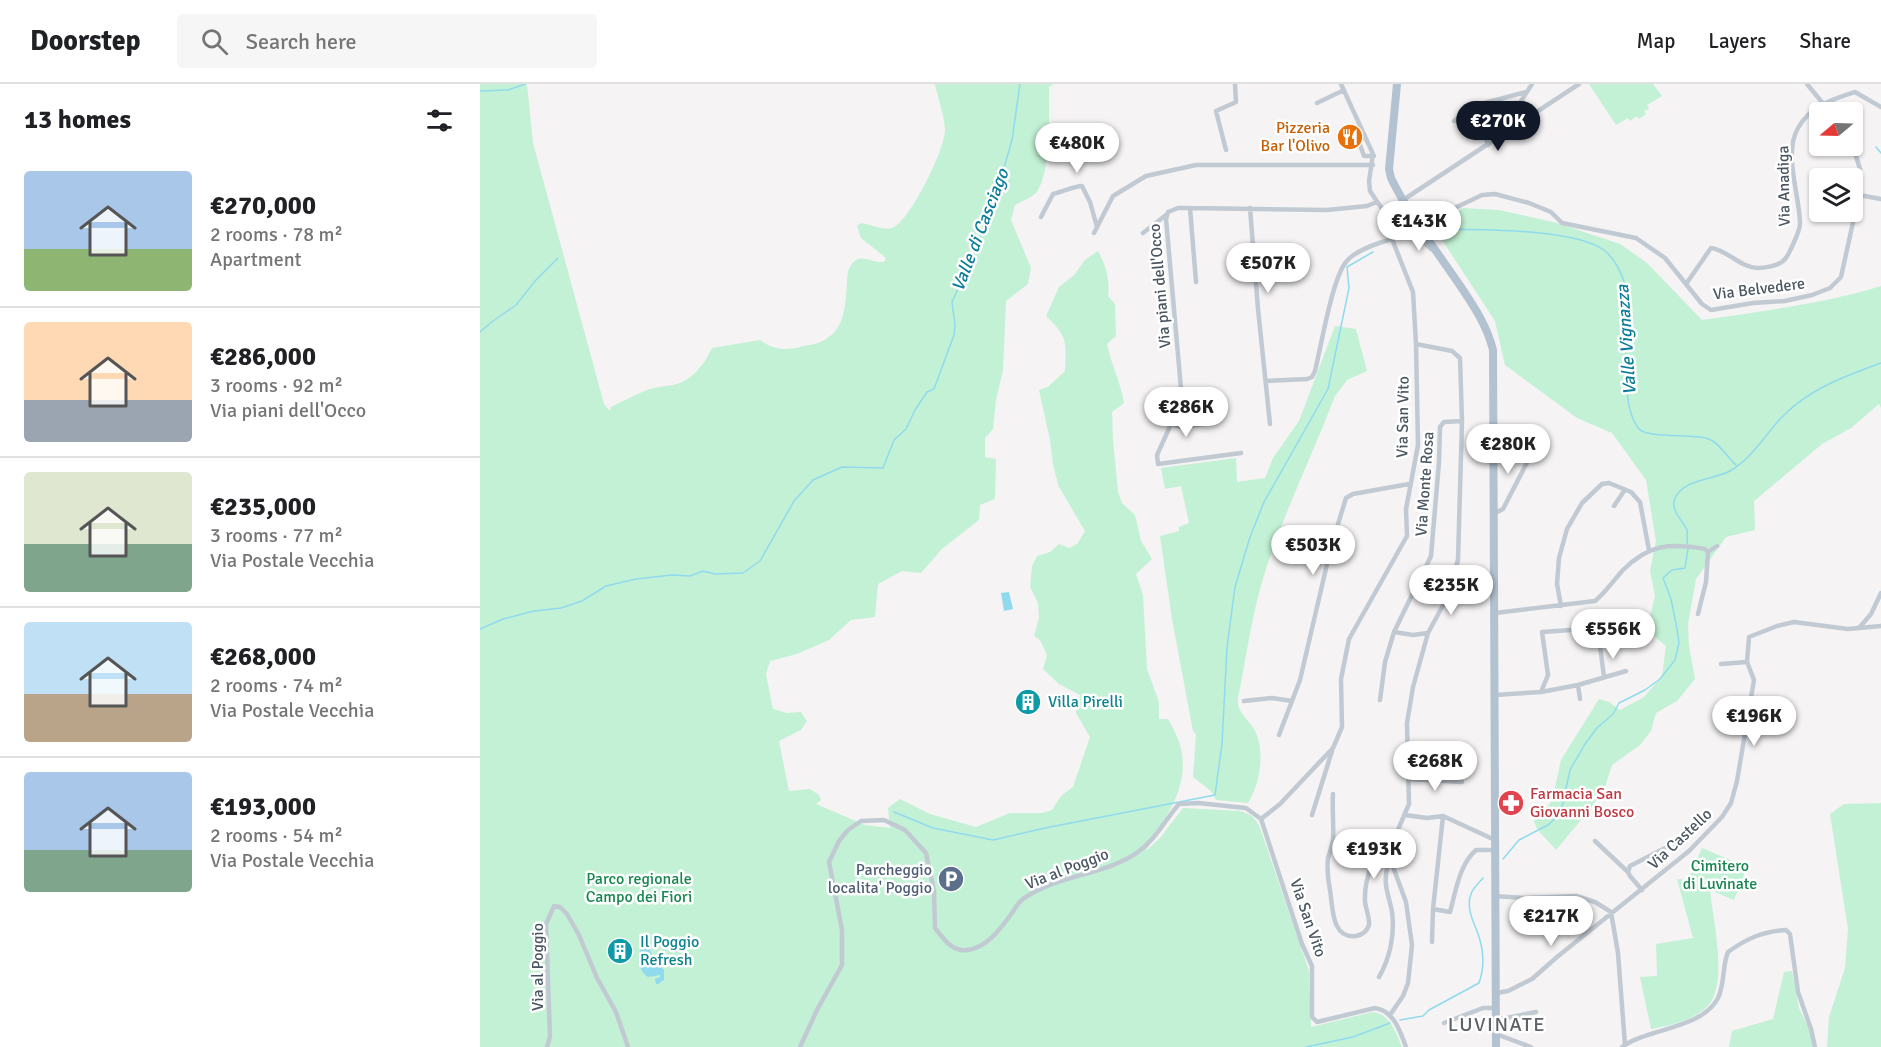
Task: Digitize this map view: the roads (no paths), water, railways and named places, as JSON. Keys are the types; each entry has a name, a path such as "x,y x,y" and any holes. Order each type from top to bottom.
{"main road":[{"path":"1397,84 1390,173 1403,200 1486,328 1493,350 1496,1047"}],"street":[{"path":"1226,150 1216,111 1236,102 1235,84"},
{"path":"1341,84 1374,156 1369,185 1371,195 1385,210 1389,219"},
{"path":"1488,145 1486,139 1514,112 1532,84"},
{"path":"1403,200 1433,178 1488,145 1579,84"},
{"path":"1808,84 1822,102"},
{"path":"1855,92 1858,84"},
{"path":"1317,102 1344,90"},
{"path":"1454,122 1477,105 1526,92"},
{"path":"1826,102 1855,92 1881,107"},
{"name":"Via Anadiga","path":"1686,284 1711,248 1719,249 1755,268 1776,265 1784,261 1800,226 1792,145 1797,129 1809,115"},
{"path":"1365,136 1359,142 1364,156 1374,156"},
{"path":"1094,233 1113,196 1146,176 1196,165 1372,165"},
{"path":"1041,217 1053,194 1082,186 1090,202 1097,227"},
{"name":"Via Belvedere","path":"1397,226 1405,228 1419,225 1482,195 1495,194 1529,203 1551,212 1562,223 1636,238 1665,258 1702,304 1711,310 1753,303 1785,301 1830,288 1841,277 1853,222"},
{"path":"1863,196 1881,199"},
{"name":"Via piani dell'Occo","path":"1241,453 1158,464 1157,455 1182,400 1166,214 1174,208 1327,210 1367,206 1377,202"},
{"path":"1190,208 1196,282"},
{"path":"1250,208 1270,424"},
{"path":"1143,233 1166,214"},
{"path":"1266,381 1307,379 1312,376 1316,371 1338,279 1345,263 1355,254 1392,239 1392,232 1397,226 1413,216"},
{"path":"1389,219 1395,220 1397,226"},
{"path":"1389,219 1385,227 1392,232"},
{"path":"1405,228 1414,233 1443,261"},
{"name":"Via San Vito","path":"1333,748 1342,728 1341,679 1349,639 1407,536 1406,509 1409,484 1418,445 1413,292 1392,239"},
{"path":"1406,1047 1402,1034 1390,1015 1403,996 1408,983 1412,945 1406,902 1392,864 1394,839 1409,804 1407,723 1413,687 1428,633 1447,598 1458,560 1462,421 1461,362 1458,354 1416,344"},
{"name":"Via Monte Rosa","path":"1380,700 1385,662 1394,632 1431,556 1441,425 1446,421 1462,421"},
{"path":"1171,424 1181,427 1205,424"},
{"path":"1495,513 1503,508 1534,449"},
{"path":"1561,606 1557,584 1559,558 1567,529 1582,503 1602,484 1610,483 1630,492 1640,502 1649,550"},
{"path":"1279,735 1300,680 1331,547 1346,498 1353,494 1409,484"},
{"path":"1614,506 1624,491"},
{"path":"1495,613 1595,602 1606,593 1623,571 1649,550 1672,545 1705,549 1708,552"},
{"path":"1708,552 1717,546"},
{"path":"1698,614 1706,582 1708,552"},
{"path":"1859,628 1871,614 1881,592"},
{"name":"Via Castello","path":"1496,993 1508,991 1532,979 1611,912 1689,851 1722,817 1731,803 1737,781 1754,680 1747,662 1749,637 1794,622 1848,629 1881,626"},
{"path":"1541,692 1548,675 1542,632 1571,630"},
{"path":"1394,632 1428,633"},
{"path":"1600,646 1604,677"},
{"path":"1721,664 1747,662"},
{"path":"1495,695 1541,692 1578,685 1626,671"},
{"path":"1578,685 1580,699"},
{"path":"1244,701 1272,698 1292,700"},
{"path":"1312,815 1333,748"},
{"path":"1261,819 1280,804 1333,748"},
{"path":"1409,779 1462,782"},
{"path":"1333,795 1333,840 1328,861 1329,883 1336,927 1343,933 1359,936 1368,928 1365,903 1371,863 1388,842 1394,839"},
{"name":"Via al Poggio","path":"800,1047 842,965 842,930 829,862 839,841 848,830 861,821 884,820 906,830 926,853 934,891 935,928 949,944 958,950 981,947 1022,899 1060,881 1121,861 1137,853 1154,839 1179,804 1198,803 1246,808 1261,819"},
{"path":"1405,815 1427,818 1443,816 1495,840"},
{"path":"1432,942 1433,909 1443,816"},
{"name":"Via San Vito","path":"1261,819 1302,944 1312,966 1312,1017 1317,1022 1375,1008 1382,1009 1390,1015"},
{"name":"Via Castello","path":"1595,841 1628,872 1642,890"},
{"name":"Via Castello","path":"1628,872 1630,866 1673,844"},
{"path":"1433,909 1450,912 1468,857 1476,850 1495,850"},
{"path":"1379,977 1384,969 1393,939 1385,873 1388,865 1392,864"},
{"path":"1494,896 1525,898 1576,896 1595,902 1611,912 1618,953 1624,1046 1641,1035 1675,1028 1707,1010 1718,998 1728,952 1744,940 1769,931 1786,930 1790,934 1798,992 1815,1047"},
{"path":"1525,898 1525,920"},
{"name":"Via al Poggio","path":"547,1047 550,1037 546,924 554,906 560,907 567,914 579,935 597,978 616,1012 628,1047"},
{"path":"1444,1023 1483,1008 1496,1008"},
{"path":"1496,1020 1536,1012"},
{"path":"1496,1034 1531,1047"}],"water":[{"path":"1009,592 1013,609 1004,611 1001,593"},
{"path":"647,943 653,957 664,970 664,980 658,984 655,979 660,975 648,977 639,964 641,947"}],"waterway":[{"path":"480,91 508,90 525,84"},
{"name":"Valle di Casciago","path":"480,629 503,619 534,611 561,608 582,601 606,586 636,579 672,575 690,576 703,571 715,574 743,573 760,561 794,501 813,480 842,467 883,468 894,440 906,429 927,392 934,389 954,335 952,302 974,254 1000,182 1012,140 1020,84"},
{"path":"1876,147 1881,153"},
{"name":"Valle Vignazza","path":"1429,229 1520,231 1569,237 1604,250 1617,266 1625,285 1627,391 1629,408 1635,423 1643,432 1650,434 1706,438 1718,446 1736,465"},
{"path":"894,812 933,828 993,840 1215,795 1222,744 1227,647 1235,587 1250,537 1264,502 1328,389 1349,288 1347,267 1373,252"},
{"path":"480,332 516,305 558,258"},
{"path":"1687,544 1687,530 1676,513 1674,505 1677,494 1683,488 1723,474 1738,466 1784,415 1817,390 1881,363"},
{"path":"1503,859 1519,840 1548,825 1558,816 1570,770 1597,728 1613,714 1619,703 1645,690 1660,679 1675,660 1679,643 1677,629 1671,599 1663,578 1672,570 1685,568 1688,549"},
{"path":"1400,1020 1423,1016 1429,1010 1479,983 1483,967 1482,951 1469,906 1471,894 1483,878"},
{"path":"1306,1047 1353,1037 1390,1023"}],"place":[{"name":"Pizzeria Bar l'Olivo","path":"1350,137"},
{"name":"Villa Pirelli","path":"1028,702"},
{"name":"Farmacia San Giovanni Bosco","path":"1511,803"},
{"name":"Parcheggio localita' Poggio","path":"951,879"},
{"name":"Il Poggio Refresh","path":"620,951"}],"district":[{"name":"LUVINATE","path":"1497,1024"}],"park label":[{"name":"Cimitero di Luvinate","path":"1720,875"},
{"name":"Parco regionale Campo dei Fiori","path":"639,888"}]}
